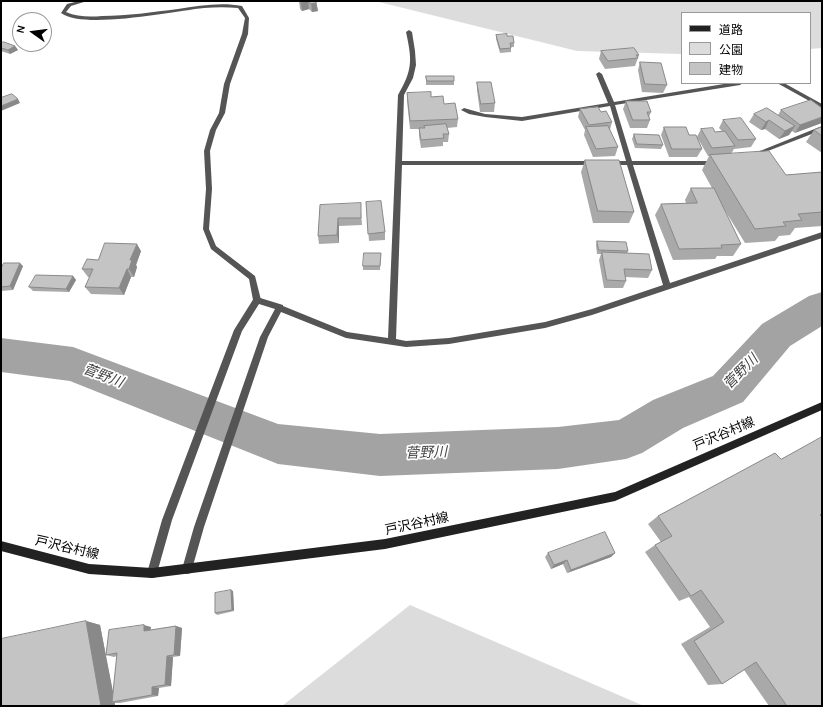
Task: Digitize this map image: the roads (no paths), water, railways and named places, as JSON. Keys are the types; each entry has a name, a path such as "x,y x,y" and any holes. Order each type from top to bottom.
{"main road":[{"name":"戸沢谷村線","path":"1,546 89,569 152,573 386,544 615,496 822,406"}],"street":[{"path":"85,1 69,5 63,13 68,16 84,18 112,18 205,6 228,5 240,7 247,18 241,48 227,84 222,113 213,130 207,151 209,189 206,229 213,247 252,278 257,300 238,330 167,520 152,573"},
{"path":"392,342 400,163 401,95 410,80 415,63 409,32"},
{"path":"599,74 612,105 667,287"},
{"path":"464,110 491,118 522,119 734,84"},
{"path":"782,84 822,106"},
{"path":"747,159 755,154 822,128"},
{"path":"400,163 727,162"},
{"path":"257,300 280,307 346,335 406,344 449,340 546,325 667,287 822,234"},
{"path":"187,569 199,526 264,338 280,307"}],"waterway":[{"name":"菅野川","path":"1,355 73,364 278,444 380,455 558,448 626,439 668,414 728,389 776,335 822,307"}]}
